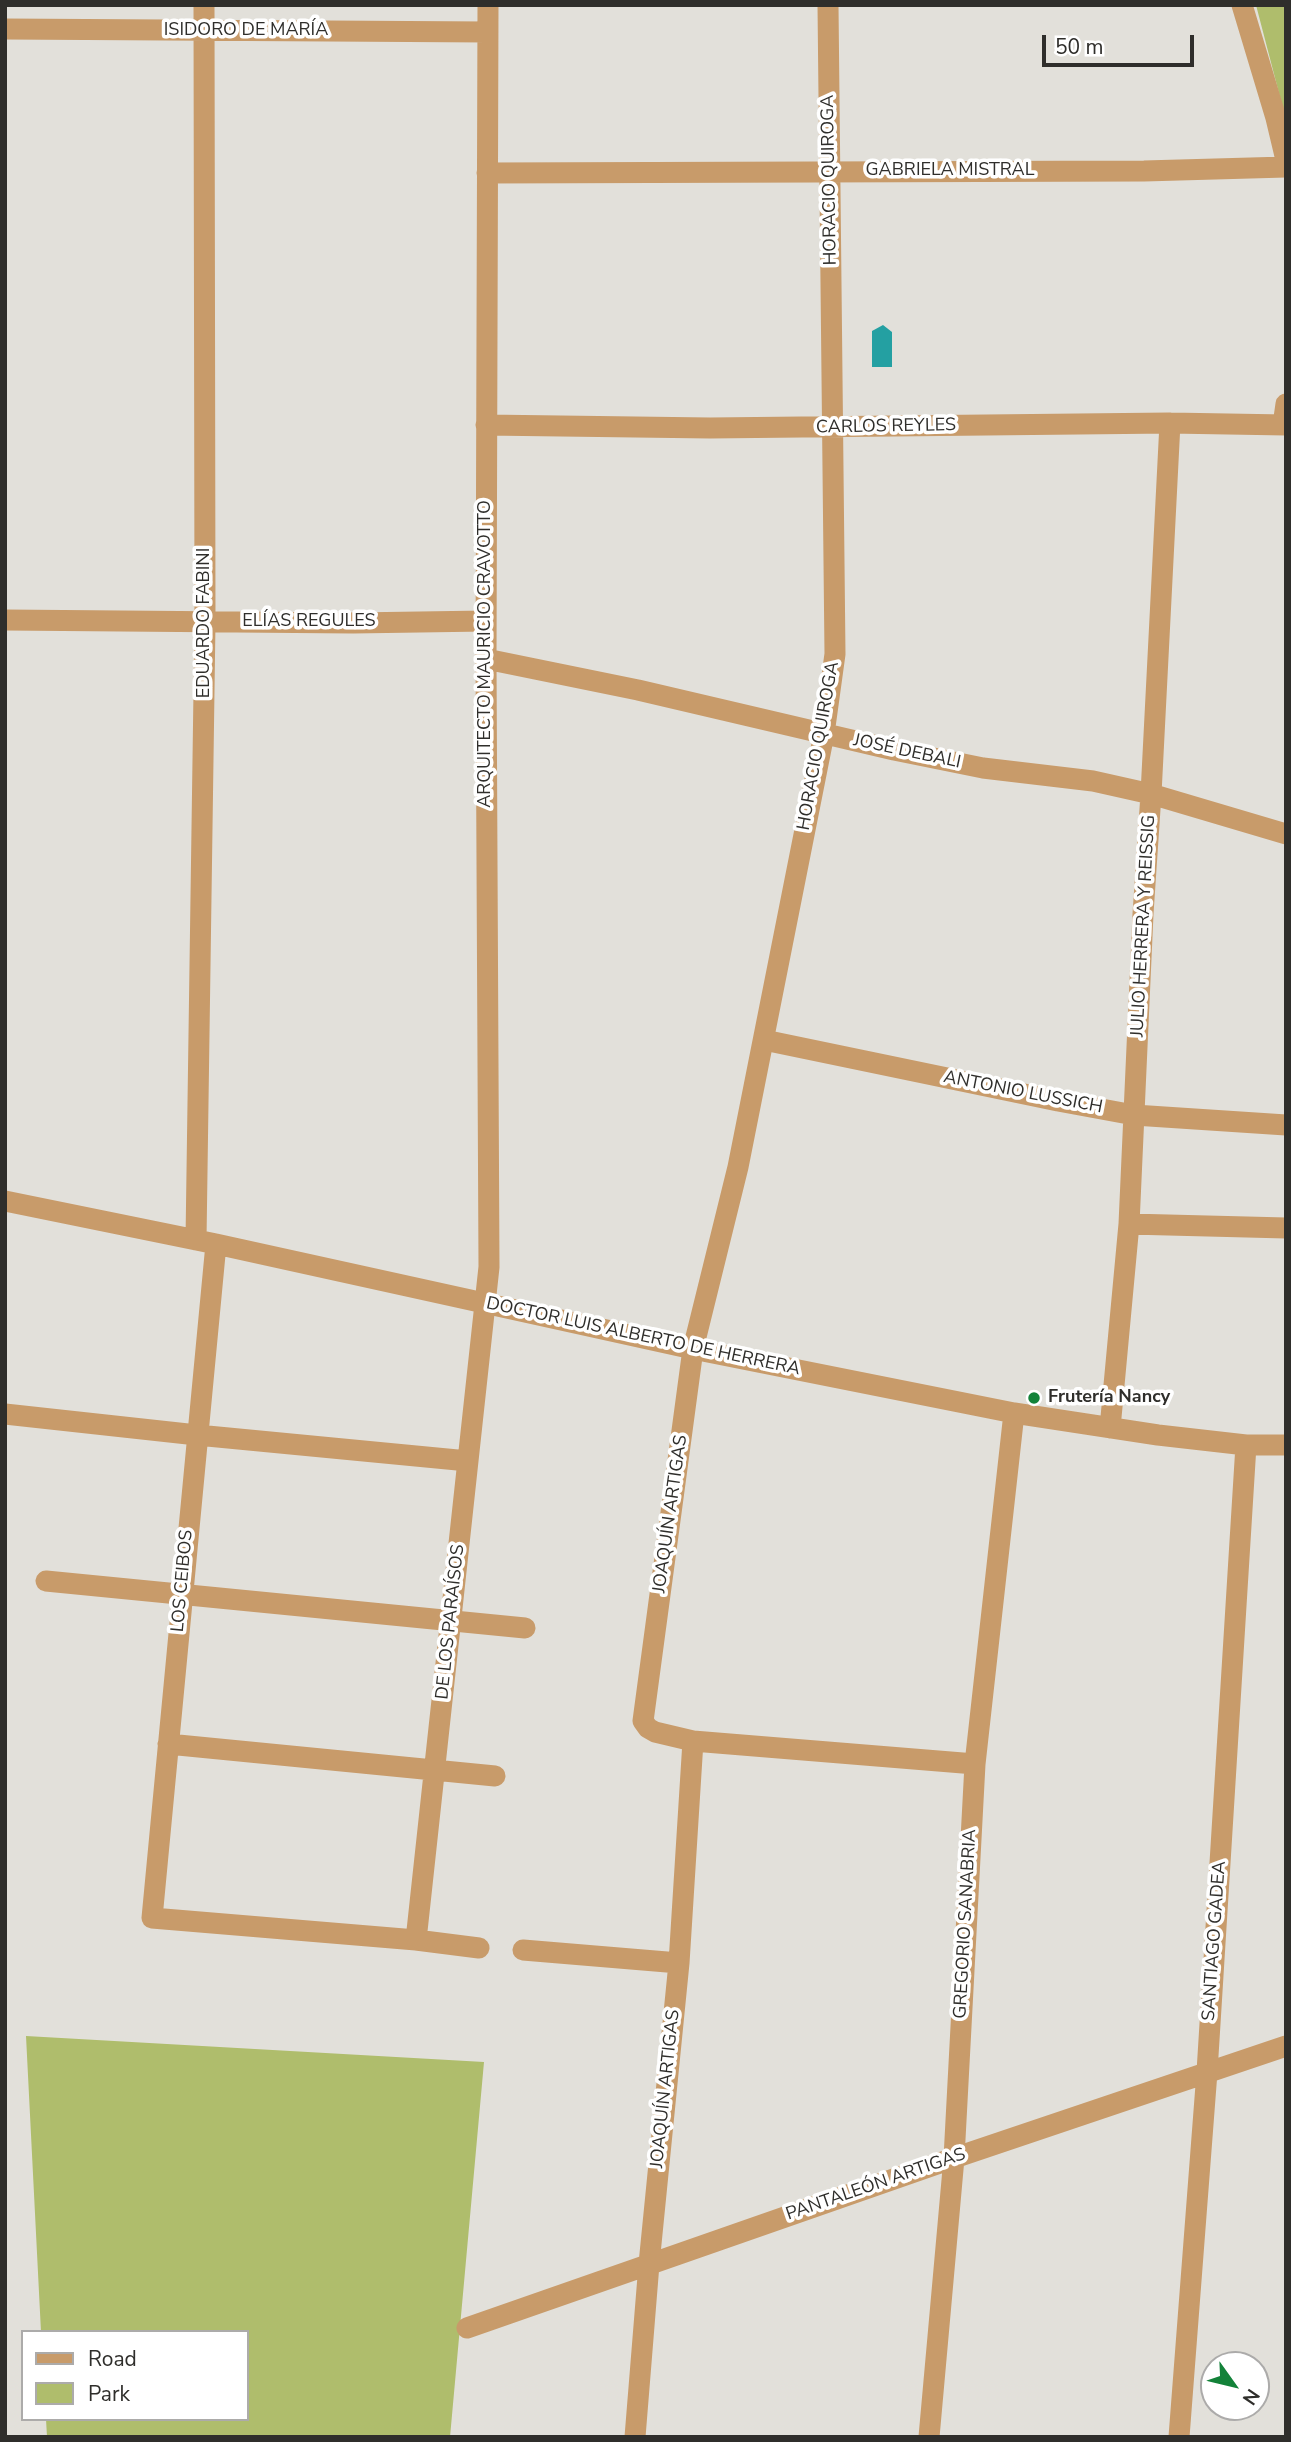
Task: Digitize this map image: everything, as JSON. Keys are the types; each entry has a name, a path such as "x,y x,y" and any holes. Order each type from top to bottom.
{"street":[{"name":"EDUARDO FABINI","path":"204,5 206,1242"},
{"name":"ARQUITECTO MAURICIO CRAVOTTO","path":"486,1303 489,1267 486,659 488,5"},
{"name":"HORACIO QUIROGA","path":"693,1349 738,1167 764,1040 824,734 835,654 828,5"},
{"path":"1242,5 1286,160"},
{"name":"ISIDORO DE MARÍA","path":"5,29 488,32"},
{"name":"GABRIELA MISTRAL","path":"487,173 1144,171 1286,167"},
{"name":"CARLOS REYLES","path":"486,425 832,428 1170,423 1285,418"},
{"name":"JULIO HERRERA Y REISSIG","path":"1110,1428 1129,1224 1170,423"},
{"name":"ELÍAS REGULES","path":"5,620 353,623 486,621"},
{"name":"JOSÉ DEBALI","path":"486,659 638,690 983,768 1093,781 1151,794 1286,834"},
{"name":"ANTONIO LUSSICH","path":"764,1040 1134,1115 1286,1125"},
{"name":"DOCTOR LUIS ALBERTO DE HERRERA","path":"5,1201 206,1242 693,1349 1014,1413 1246,1445 1286,1445"},
{"path":"1129,1224 1286,1228"},
{"name":"LOS CEIBOS","path":"206,1242 197,1435 152,1918 416,1940"},
{"name":"DE LOS PARAÍSOS","path":"416,1940 486,1303"},
{"name":"JOAQUÍN ARTIGAS","path":"635,2437 679,1963 693,1741 655,1732 643,1721 693,1349"},
{"name":"GREGORIO SANABRIA","path":"929,2437 954,2158 975,1764 1014,1413"},
{"path":"5,1414 468,1461"},
{"name":"SANTIAGO GADEA","path":"1179,2437 1207,2072 1246,1445"},
{"path":"46,1581 525,1628"},
{"path":"693,1741 975,1764"},
{"path":"168,1744 495,1776"},
{"path":"416,1940 479,1948"},
{"path":"523,1950 679,1963"},
{"name":"PANTALEÓN ARTIGAS","path":"467,2328 954,2158 1286,2046"}],"green space":[{"path":"1256,5 1286,5 1286,120"},
{"path":"26,2036 484,2062 450,2437 47,2437 46,2421 248,2421 248,2330 41,2330"}],"water":[{"path":"883,325 892,332 892,367 872,367 872,331"}],"place":[{"name":"Frutería Nancy","path":"1034,1398"}]}
